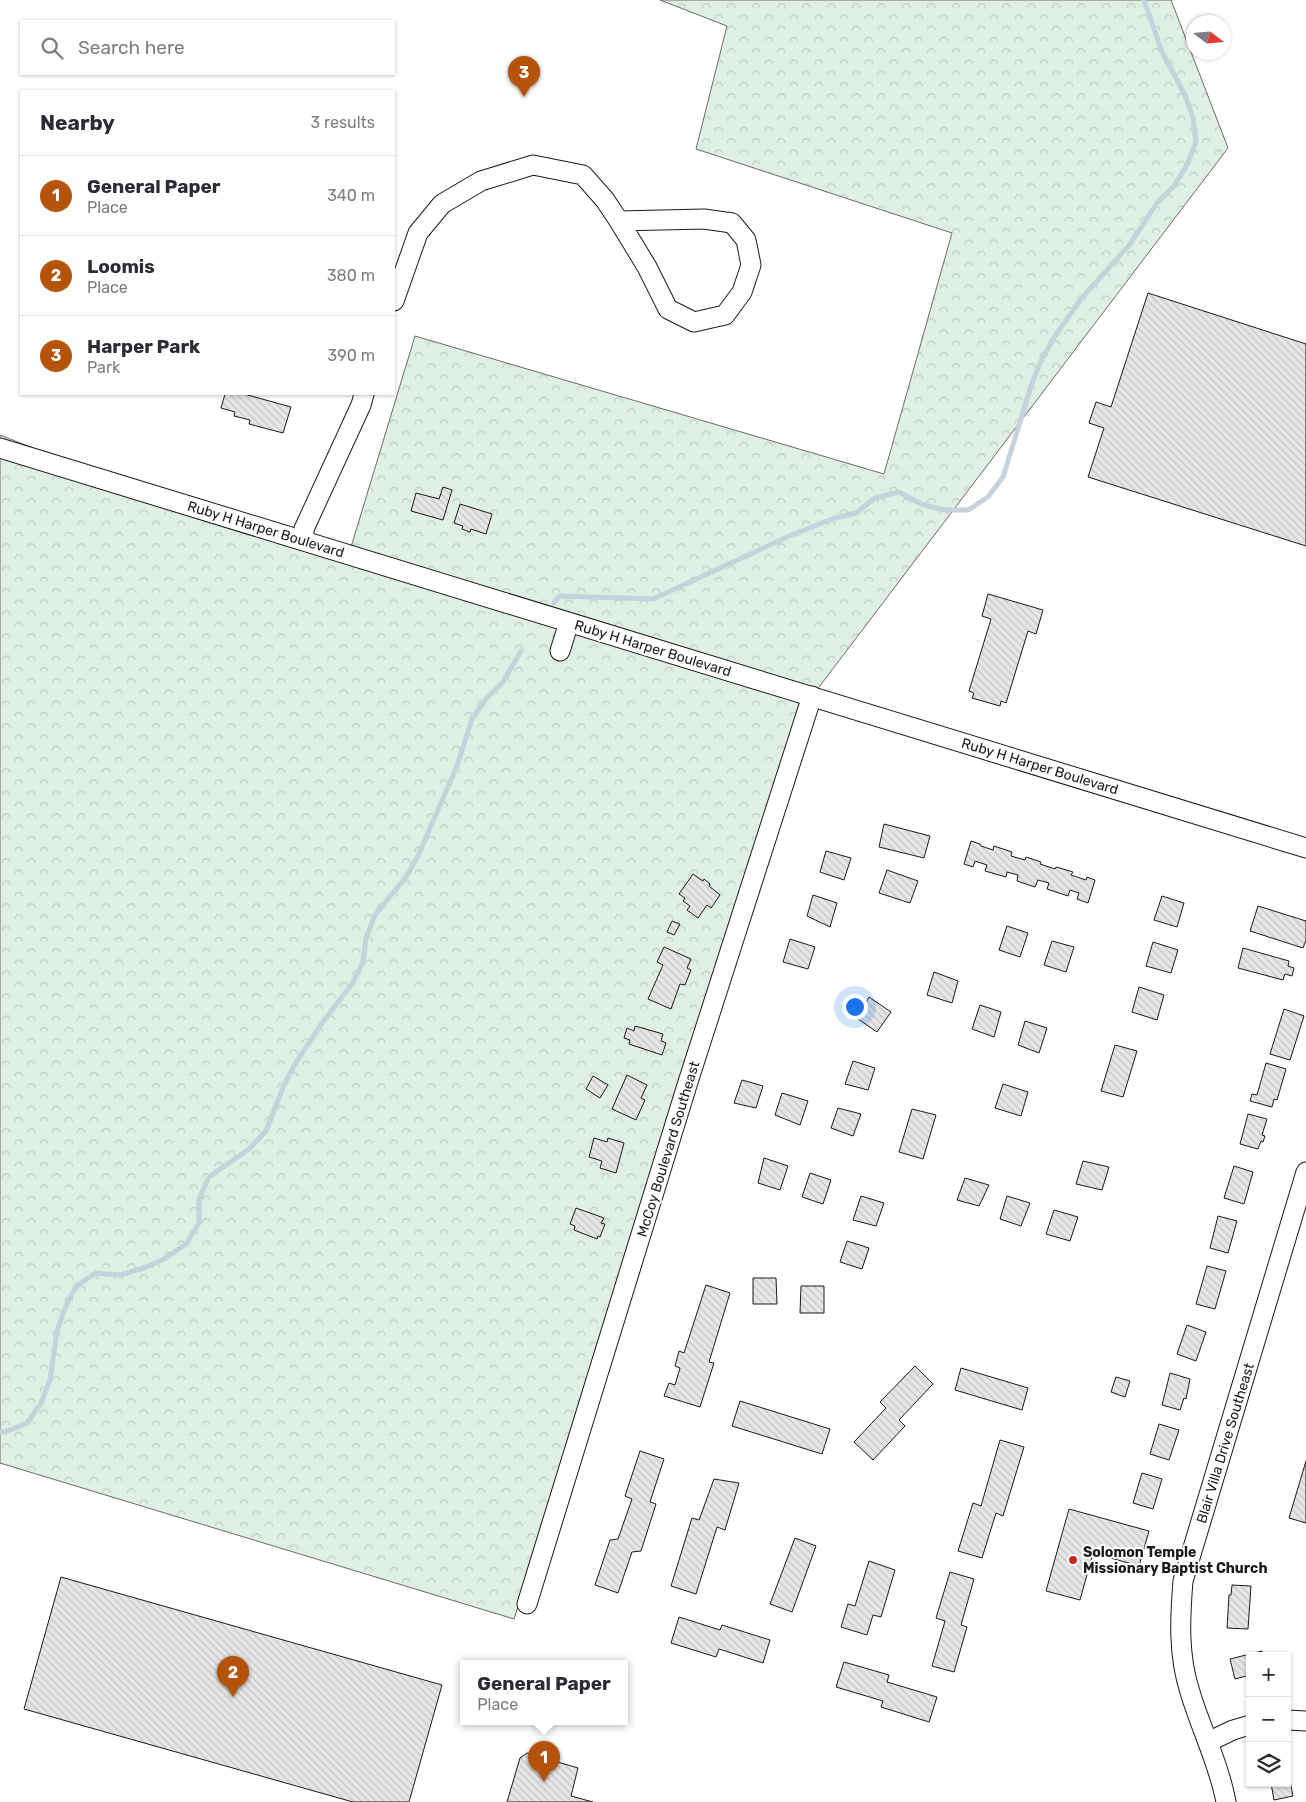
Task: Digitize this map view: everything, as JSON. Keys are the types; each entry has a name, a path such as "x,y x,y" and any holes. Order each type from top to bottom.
{"street":[{"path":"395,297 418,233 442,204 481,181 533,165 583,176 606,200 647,267 668,308 694,322 725,315 742,292 751,265 746,240 732,222 704,219 619,221"},
{"path":"304,540 304,529 361,405 364,395"},
{"name":"Ruby H Harper Boulevard","path":"0,448 1306,848"},
{"path":"560,651 569,622"},
{"name":"McCoy Boulevard Southeast","path":"527,1604 685,1092 812,696"},
{"name":"Blair Villa Drive Southeast","path":"1226,1802 1221,1777 1189,1691 1182,1659 1179,1622 1183,1581 1306,1172"},
{"path":"1291,1720 1306,1721"},
{"path":"1208,1742 1246,1726"}],"green space":[{"path":"660,0 1171,0 1186,39 1186,60 1194,60 1228,148 816,691 653,1198 514,1619 0,1463 0,435 156,496 348,557 415,336 884,474 952,233 696,149 727,26"}],"building":[{"path":"1148,293 1306,344 1306,546 1088,477 1104,428 1089,423 1096,402 1111,407"},
{"path":"225,395 248,395 291,407 283,433 249,424 250,420 234,416 235,412 221,408"},
{"path":"443,487 452,490 443,520 411,511 416,493 439,499"},
{"path":"460,504 492,514 486,534 471,529 470,532 462,529 463,526 454,523"},
{"path":"988,594 1043,610 1036,634 1028,631 1006,703 1001,701 1000,706 972,698 974,693 969,691 991,619 982,616"},
{"path":"884,824 930,836 924,858 879,847"},
{"path":"971,841 993,850 994,846 1012,852 1011,856 1025,860 1026,857 1055,869 1056,867 1073,872 1071,875 1086,880 1087,877 1095,880 1088,903 1077,899 1079,893 1070,890 1068,896 1047,889 1049,883 1038,880 1035,887 1017,881 1018,875 1007,872 1006,877 985,871 987,865 975,861 973,867 964,864"},
{"path":"826,851 851,858 844,880 820,872"},
{"path":"887,870 918,881 910,903 879,893"},
{"path":"693,874 703,881 704,879 720,895 711,908 707,905 698,918 687,910 690,906 683,901 685,898 679,894"},
{"path":"813,895 837,903 830,927 807,916"},
{"path":"1162,896 1184,903 1177,927 1154,920"},
{"path":"1258,906 1306,921 1306,940 1303,948 1250,931"},
{"path":"672,921 680,924 674,935 667,932"},
{"path":"1007,926 1028,933 1020,957 999,950"},
{"path":"790,939 815,947 808,969 783,962"},
{"path":"1052,941 1074,947 1066,972 1044,965"},
{"path":"1153,942 1178,950 1171,973 1146,966"},
{"path":"664,947 691,959 687,968 691,970 685,985 680,984 671,1009 648,999 663,965 657,962"},
{"path":"1243,948 1289,961 1288,966 1294,968 1292,976 1285,974 1283,980 1238,968"},
{"path":"934,972 958,981 952,1003 927,995"},
{"path":"1139,987 1164,995 1157,1020 1132,1012"},
{"path":"869,997 891,1012 877,1032 858,1019"},
{"path":"980,1005 1001,1012 994,1037 972,1029"},
{"path":"1284,1009 1304,1016 1290,1060 1270,1054"},
{"path":"1025,1021 1047,1028 1039,1053 1018,1045"},
{"path":"635,1026 663,1034 661,1041 666,1043 662,1055 629,1044 630,1040 624,1038 627,1028 634,1031"},
{"path":"1115,1045 1137,1051 1123,1097 1101,1091"},
{"path":"853,1061 875,1068 868,1090 845,1084"},
{"path":"1266,1063 1286,1069 1277,1100 1274,1099 1272,1107 1250,1101 1252,1094 1257,1095"},
{"path":"627,1075 647,1085 641,1098 645,1100 636,1120 612,1109"},
{"path":"593,1076 608,1085 600,1098 586,1089"},
{"path":"742,1080 763,1086 756,1108 734,1103"},
{"path":"1003,1084 1028,1092 1021,1116 995,1108"},
{"path":"782,1093 808,1101 800,1125 775,1115"},
{"path":"838,1108 861,1114 853,1136 831,1128"},
{"path":"912,1109 936,1115 923,1159 899,1152"},
{"path":"1248,1114 1267,1119 1262,1135 1265,1136 1258,1149 1240,1144"},
{"path":"594,1138 607,1142 608,1138 624,1143 616,1173 600,1168 602,1161 589,1157"},
{"path":"764,1158 788,1166 780,1190 758,1183"},
{"path":"1083,1161 1109,1167 1102,1190 1076,1184"},
{"path":"1234,1166 1253,1172 1244,1204 1224,1198"},
{"path":"810,1173 831,1180 823,1204 802,1197"},
{"path":"965,1178 989,1185 979,1206 957,1200"},
{"path":"861,1196 884,1203 876,1226 853,1220"},
{"path":"1007,1196 1030,1203 1021,1226 1000,1219"},
{"path":"576,1208 604,1218 601,1223 605,1224 600,1237 598,1236 597,1239 574,1230 575,1226 570,1224"},
{"path":"1054,1210 1078,1217 1070,1241 1046,1234"},
{"path":"1218,1216 1237,1221 1228,1253 1210,1248"},
{"path":"847,1241 869,1248 862,1269 840,1262"},
{"path":"1207,1266 1226,1271 1215,1309 1196,1304"},
{"path":"753,1278 776,1278 777,1304 753,1304"},
{"path":"706,1285 730,1293 709,1362 714,1363 700,1407 664,1396 669,1383 675,1385 680,1368 675,1366 679,1351 684,1353"},
{"path":"801,1286 824,1286 824,1313 800,1313"},
{"path":"1187,1325 1206,1332 1196,1361 1177,1354"},
{"path":"915,1366 933,1384 899,1420 905,1426 873,1460 854,1442 886,1408 880,1402"},
{"path":"961,1368 1028,1388 1022,1410 955,1390"},
{"path":"1170,1373 1190,1379 1186,1399 1184,1398 1180,1410 1162,1405"},
{"path":"1116,1377 1130,1381 1125,1397 1111,1392"},
{"path":"740,1401 830,1429 822,1454 732,1426"},
{"path":"1159,1424 1179,1430 1169,1460 1150,1454"},
{"path":"1000,1440 1024,1447 1003,1516 996,1513 982,1558 958,1551 973,1503 981,1506"},
{"path":"640,1451 664,1459 650,1502 656,1504 641,1551 632,1552 618,1593 595,1585 610,1540 618,1539 632,1499 625,1496"},
{"path":"1306,1461 1306,1523 1289,1518"},
{"path":"1142,1473 1162,1479 1153,1509 1133,1503"},
{"path":"714,1479 739,1483 725,1530 717,1527 696,1594 671,1586 692,1518 699,1520"},
{"name":"Solomon Temple Missionary Baptist Church","path":"1069,1509 1149,1531 1139,1566 1093,1553 1080,1600 1046,1591"},
{"path":"795,1538 816,1546 792,1612 770,1604"},
{"path":"869,1561 895,1570 881,1617 873,1615 867,1635 841,1627 848,1604 855,1606"},
{"path":"950,1572 974,1579 961,1625 967,1627 954,1672 932,1666 945,1621 936,1618"},
{"path":"61,1577 442,1685 409,1802 353,1802 24,1709"},
{"path":"1232,1585 1251,1586 1248,1629 1227,1628 1229,1595 1231,1595"},
{"path":"679,1617 720,1630 722,1625 770,1640 763,1663 719,1649 716,1657 671,1643"},
{"path":"1246,1655 1246,1676 1235,1679 1230,1659"},
{"path":"844,1662 889,1675 887,1682 937,1697 929,1722 881,1707 883,1701 836,1687"},
{"path":"527,1753 578,1768 571,1796 593,1802 507,1802 520,1758"},
{"path":"1291,1786 1293,1796 1274,1800 1272,1787"}],"waterway":[{"path":"554,603 559,596 653,599 787,537 832,519 856,513 875,498 899,492 921,504 944,510 968,510 988,497 1003,477 1032,383 1053,339 1081,299 1130,244 1157,203 1174,186 1187,165 1196,142 1193,118 1185,95 1162,52 1144,0"},
{"path":"0,1432 5,1432 27,1423 41,1403 50,1380 57,1331 65,1308 76,1286 96,1273 120,1275 144,1268 166,1258 186,1244 199,1223 199,1199 209,1177 249,1149 266,1131 284,1085 295,1064 322,1023 352,984 363,962 366,938 375,915 406,877 418,856 457,766 472,719 486,699 503,682 521,651"}],"place":[{"name":"Harper Park","path":"524,97"},
{"name":"Solomon Temple Missionary Baptist Church","path":"1073,1560"},
{"name":"Loomis","path":"233,1697"},
{"name":"General Paper","path":"544,1782"}]}
